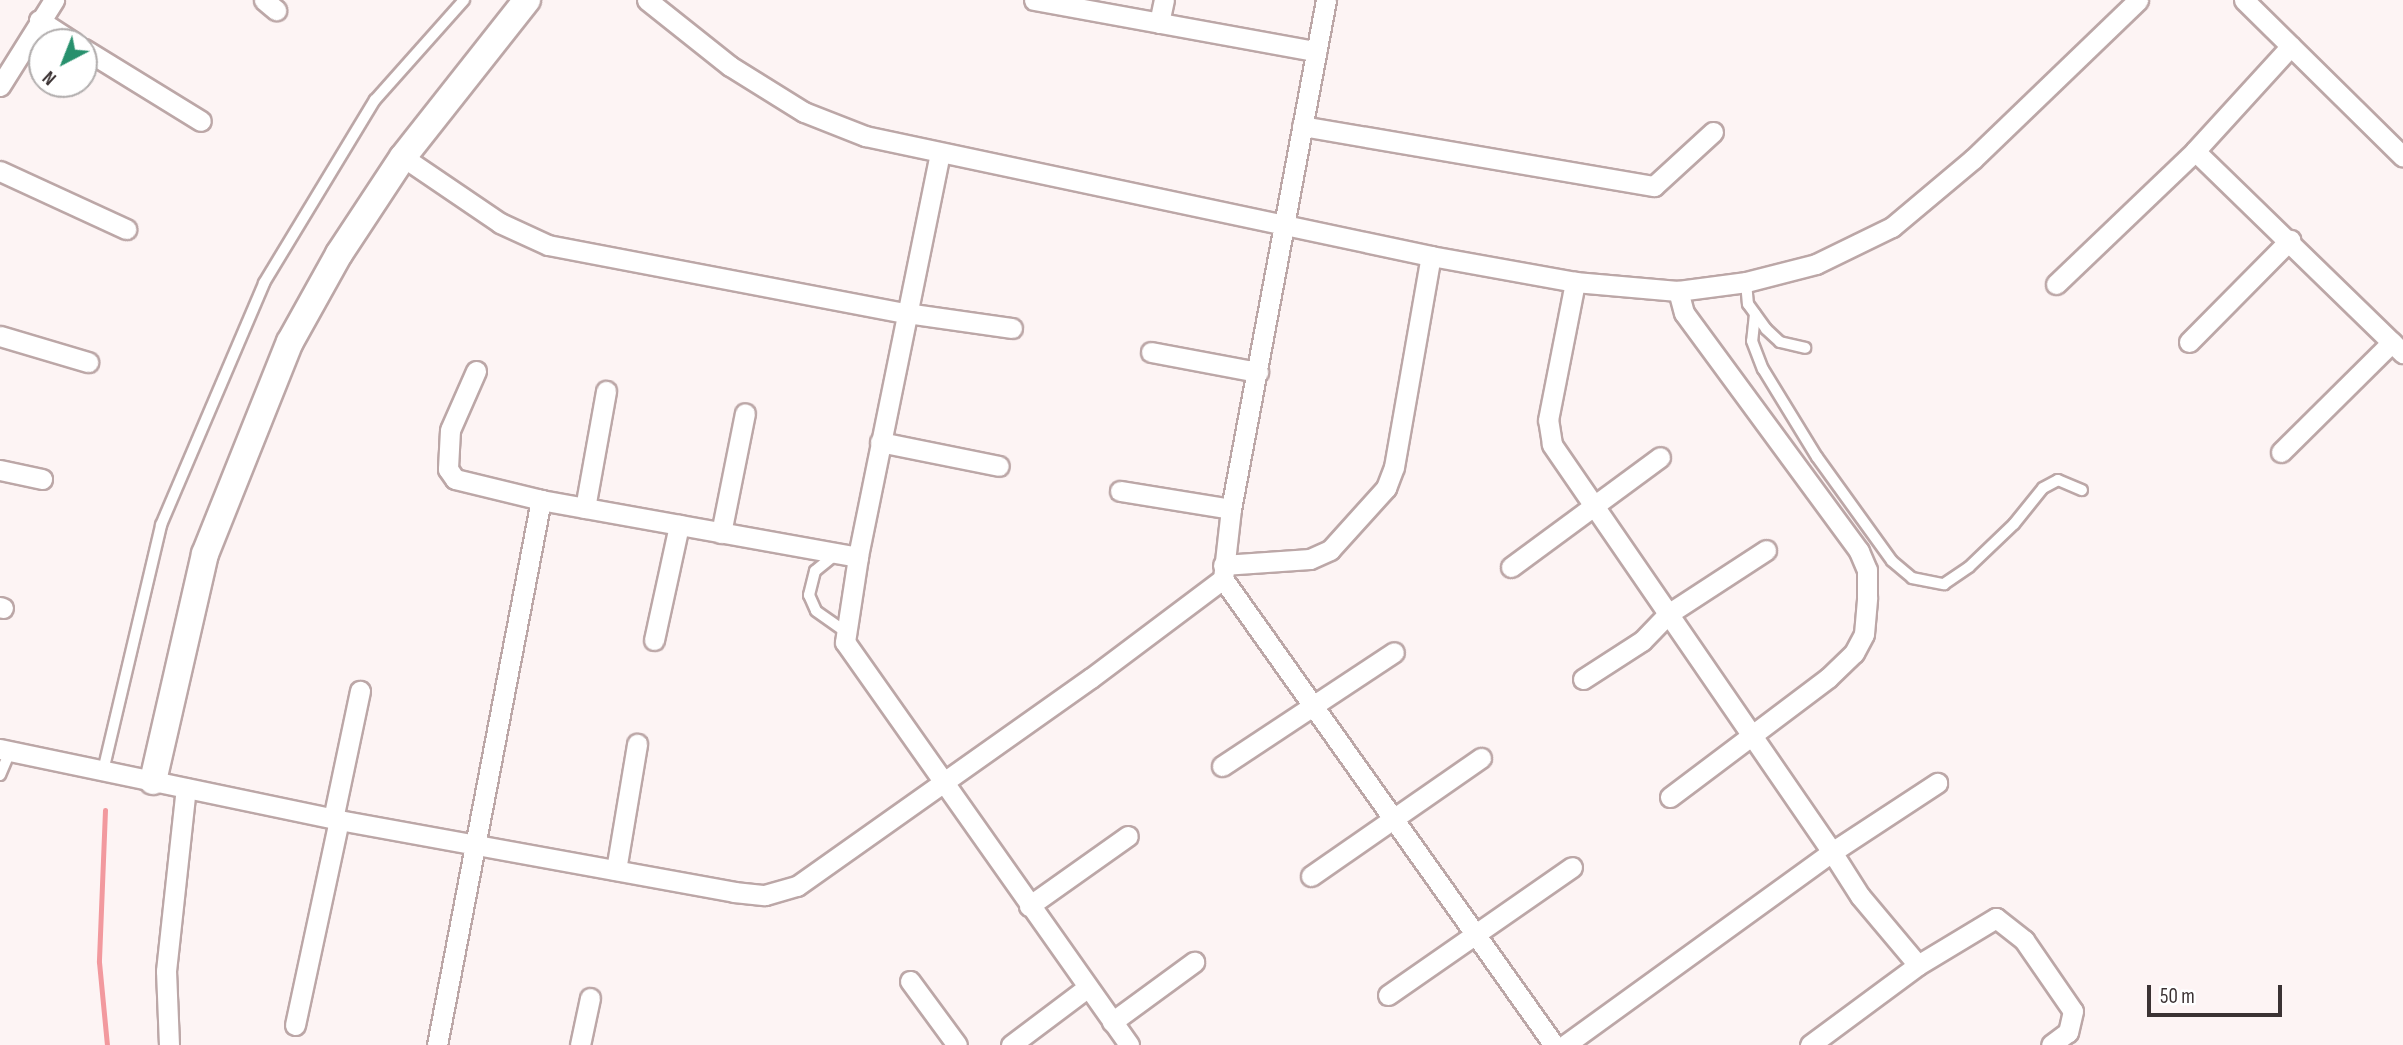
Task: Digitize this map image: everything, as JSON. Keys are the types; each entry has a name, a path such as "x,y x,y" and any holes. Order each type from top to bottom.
{"street":[{"path":"0,86 54,0"},
{"path":"153,781 190,607 228,489 290,342 339,254 403,157 527,0"},
{"path":"647,0 730,66 804,112 865,135 1432,256 1575,282 1678,291 1746,282 1816,264 1892,227 1973,159 2138,0"},
{"path":"1034,0 1316,51"},
{"path":"1159,23 1164,0"},
{"path":"1326,0 1231,509 1223,572 1311,706 1476,931 1554,1045"},
{"path":"2244,0 2403,157"},
{"path":"39,20 51,28"},
{"path":"2056,284 2195,151 2291,47"},
{"path":"98,58 201,121"},
{"path":"1302,126 1654,186 1713,132"},
{"path":"2195,151 2290,240 2397,348 2281,452"},
{"path":"940,153 880,442 845,631 851,654 1129,1045"},
{"path":"403,157 500,223 548,246 906,313 1012,328"},
{"path":"0,171 126,229"},
{"path":"2189,342 2290,240"},
{"path":"5,750 336,820 475,843 734,892 784,892 824,868 1163,627 1223,572 1310,559 1330,550 1386,488 1395,467 1432,256"},
{"path":"1575,282 1548,421 1552,444 1668,614 1754,732 1860,896 1918,965"},
{"path":"1670,797 1854,653 1864,634 1867,570 1859,551 1684,313 1678,291"},
{"path":"0,336 88,362"},
{"path":"1151,352 1258,372"},
{"path":"476,371 450,430 448,469 455,480 541,500 858,557"},
{"path":"585,508 606,391"},
{"path":"721,533 745,413"},
{"path":"880,442 999,466"},
{"path":"1511,567 1591,504 1660,457"},
{"path":"0,470 42,479"},
{"path":"1120,491 1231,509"},
{"path":"437,1045 541,500"},
{"path":"654,640 679,524"},
{"path":"1583,679 1642,641 1668,614 1766,550"},
{"path":"1222,766 1394,652"},
{"path":"295,1025 360,691"},
{"path":"616,870 637,744"},
{"path":"1311,876 1481,758"},
{"path":"1564,1045 1832,852 1937,783"},
{"path":"169,1045 166,971 186,788"},
{"path":"1029,906 1128,836"},
{"path":"1388,995 1476,931 1572,867"},
{"path":"1810,1045 1918,965 1996,918 2009,925 2073,1011 2068,1032 2051,1045"},
{"path":"1112,1022 1194,962"},
{"path":"910,981 957,1045"},
{"path":"1011,1045 1087,988"},
{"path":"580,1045 590,998"}],"lane":[{"path":"103,771 161,525 264,283 375,100 464,0"},
{"path":"1746,282 1748,304 1780,342 1805,348"},
{"path":"1755,313 1752,341 1763,369 1817,457 1892,561 1912,579 1944,584 1987,550 2043,488 2058,480 2082,490"},
{"path":"837,554 815,571 809,595 816,611 845,631"},
{"path":"0,775 5,750"}],"waterway":[{"path":"105,810 99,962 107,1045"}]}
